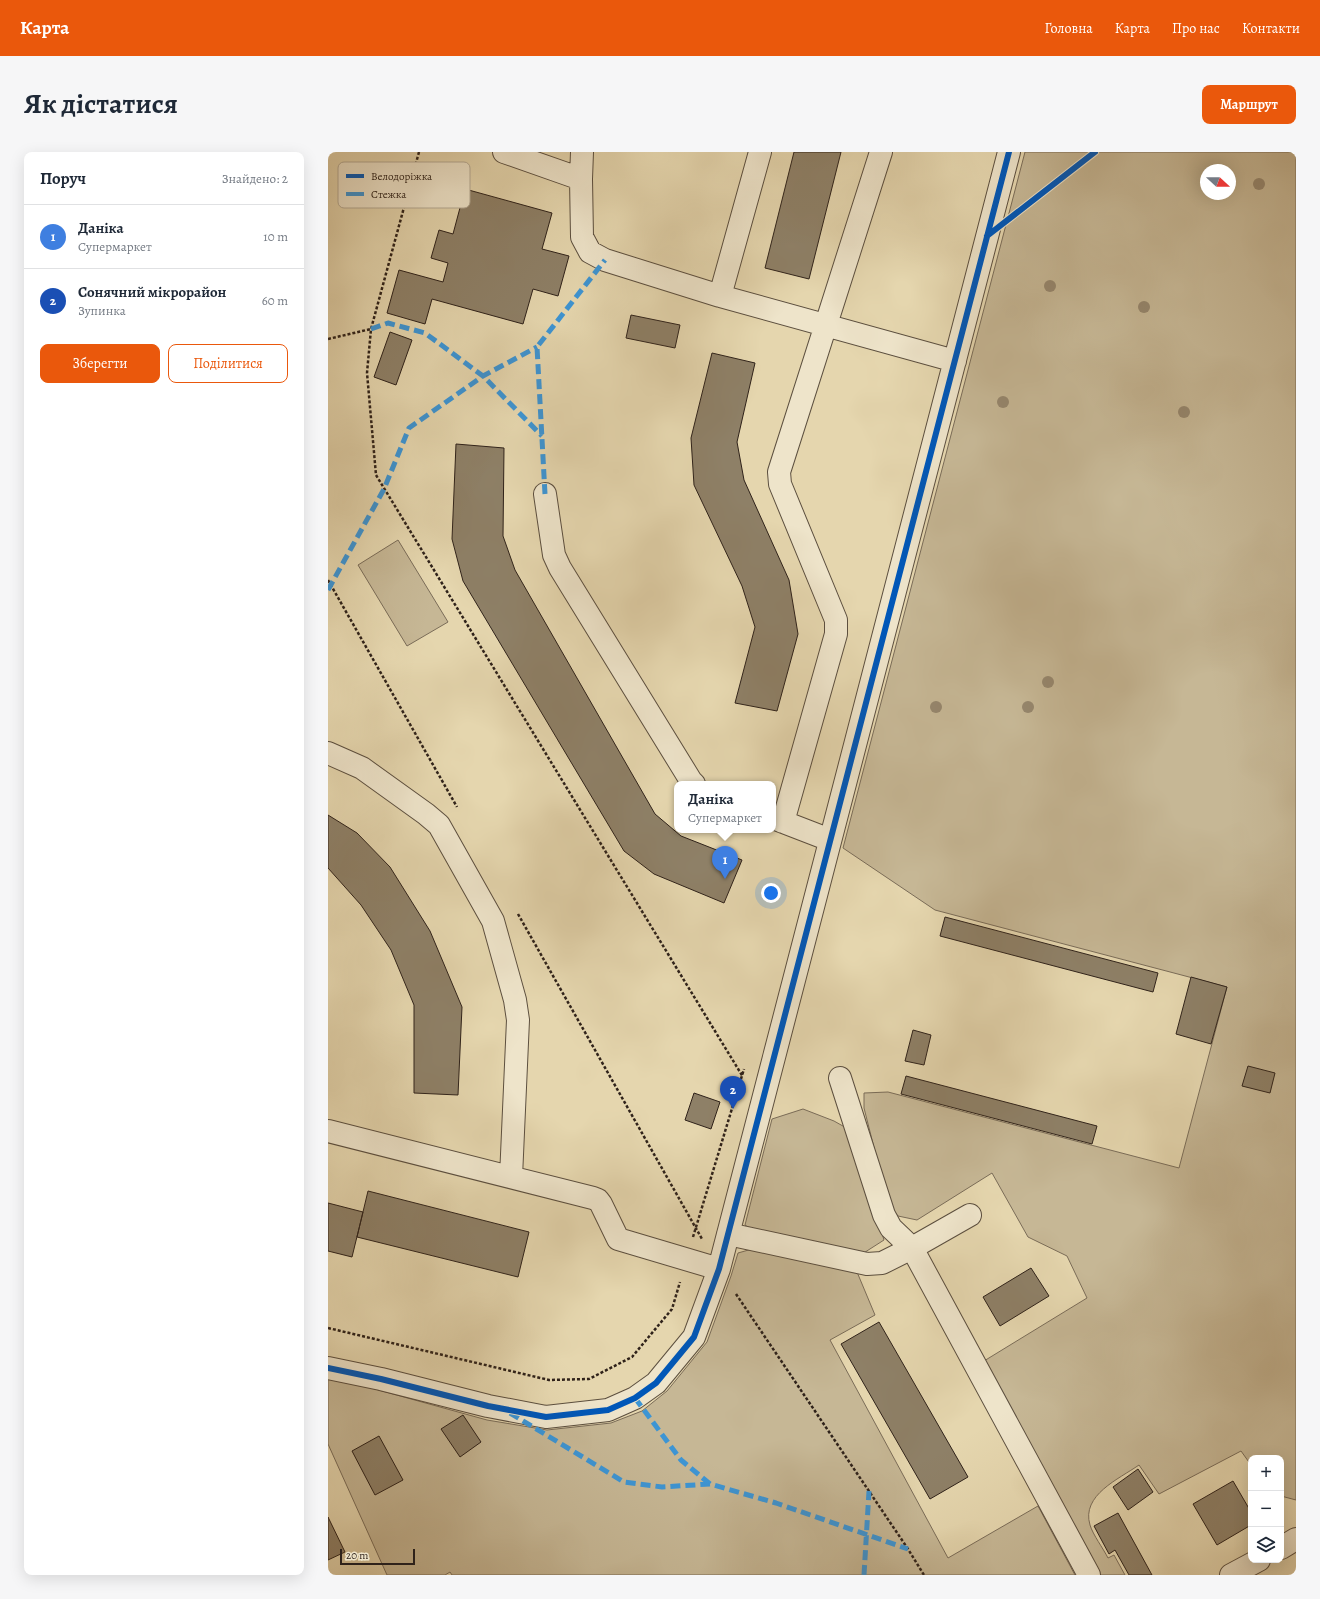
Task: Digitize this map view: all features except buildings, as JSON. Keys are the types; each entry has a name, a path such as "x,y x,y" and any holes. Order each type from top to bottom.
{"street":[{"path":"504,152 581,179"},
{"path":"582,152 582,237 590,252 605,260 720,296 955,361"},
{"path":"720,296 760,152"},
{"path":"830,840 778,820 836,634 836,620 780,484 779,472 881,152"},
{"path":"328,1368 381,1379 488,1406 546,1417 608,1410 635,1398 656,1383 694,1337 719,1269 1009,152"},
{"path":"545,494 554,556 560,568 691,781"},
{"path":"328,753 362,768 439,825 492,921 515,1000 518,1020 511,1177"},
{"path":"840,1078 884,1215 891,1228 912,1248 1089,1575"},
{"path":"328,1130 598,1200 618,1239 719,1269"},
{"path":"728,1234 866,1264 882,1263 970,1215"},
{"path":"1284,1546 1296,1540"},
{"path":"1231,1575 1253,1563"}],"path":[{"path":"416,162 419,152"},
{"path":"404,208 371,329 367,373 376,475 761,1106"},
{"path":"328,339 371,329"},
{"path":"328,580 461,814"},
{"path":"516,910 719,1269 924,1575"},
{"path":"328,1328 549,1380 589,1379 632,1357 672,1309 742,1077"}],"shaded area":[{"path":"1025,152 1296,152 1296,1500 1284,1497 1284,1455 1248,1455 1248,1461 1241,1451 1159,1494 1139,1465 1112,1482 1096,1497 1091,1505 1089,1514 1090,1525 1093,1533 1108,1558 1114,1555 1125,1575 1100,1575 984,1361 1087,1298 1067,1256 1028,1237 992,1173 917,1220 898,1216 888,1203 864,1108 864,1093 888,1092 1179,1168 1227,987 935,910 843,848"},
{"path":"398,540 448,622 407,646 358,565"},
{"path":"803,1109 834,1121 850,1130 884,1240 859,1256 755,1232 745,1225 772,1119"},
{"path":"752,1249 857,1272 875,1315 830,1340 948,1558 1038,1506 1075,1575 452,1575 450,1572 445,1575 387,1575 328,1444 328,1376 487,1420 547,1430 611,1423 642,1411 667,1391 707,1342 738,1253"}],"marked path":[{"path":"545,494 537,347 605,260"},
{"path":"371,329 388,323 425,333 483,376 542,436"},
{"path":"328,590 384,489 409,428 483,376 537,347"},
{"path":"635,1398 681,1460 710,1484 776,1503 908,1549"},
{"path":"510,1413 624,1482 662,1487 710,1484"},
{"path":"864,1575 869,1491"}],"cycle path":[{"path":"328,1368 381,1379 488,1406 546,1417 608,1410 635,1398 656,1383 694,1337 719,1269 1009,152"},
{"path":"987,236 1095,152"}],"place":[{"name":"Даніка","path":"725,879"},
{"name":"Сонячний мікрорайон","path":"733,1109"}]}
